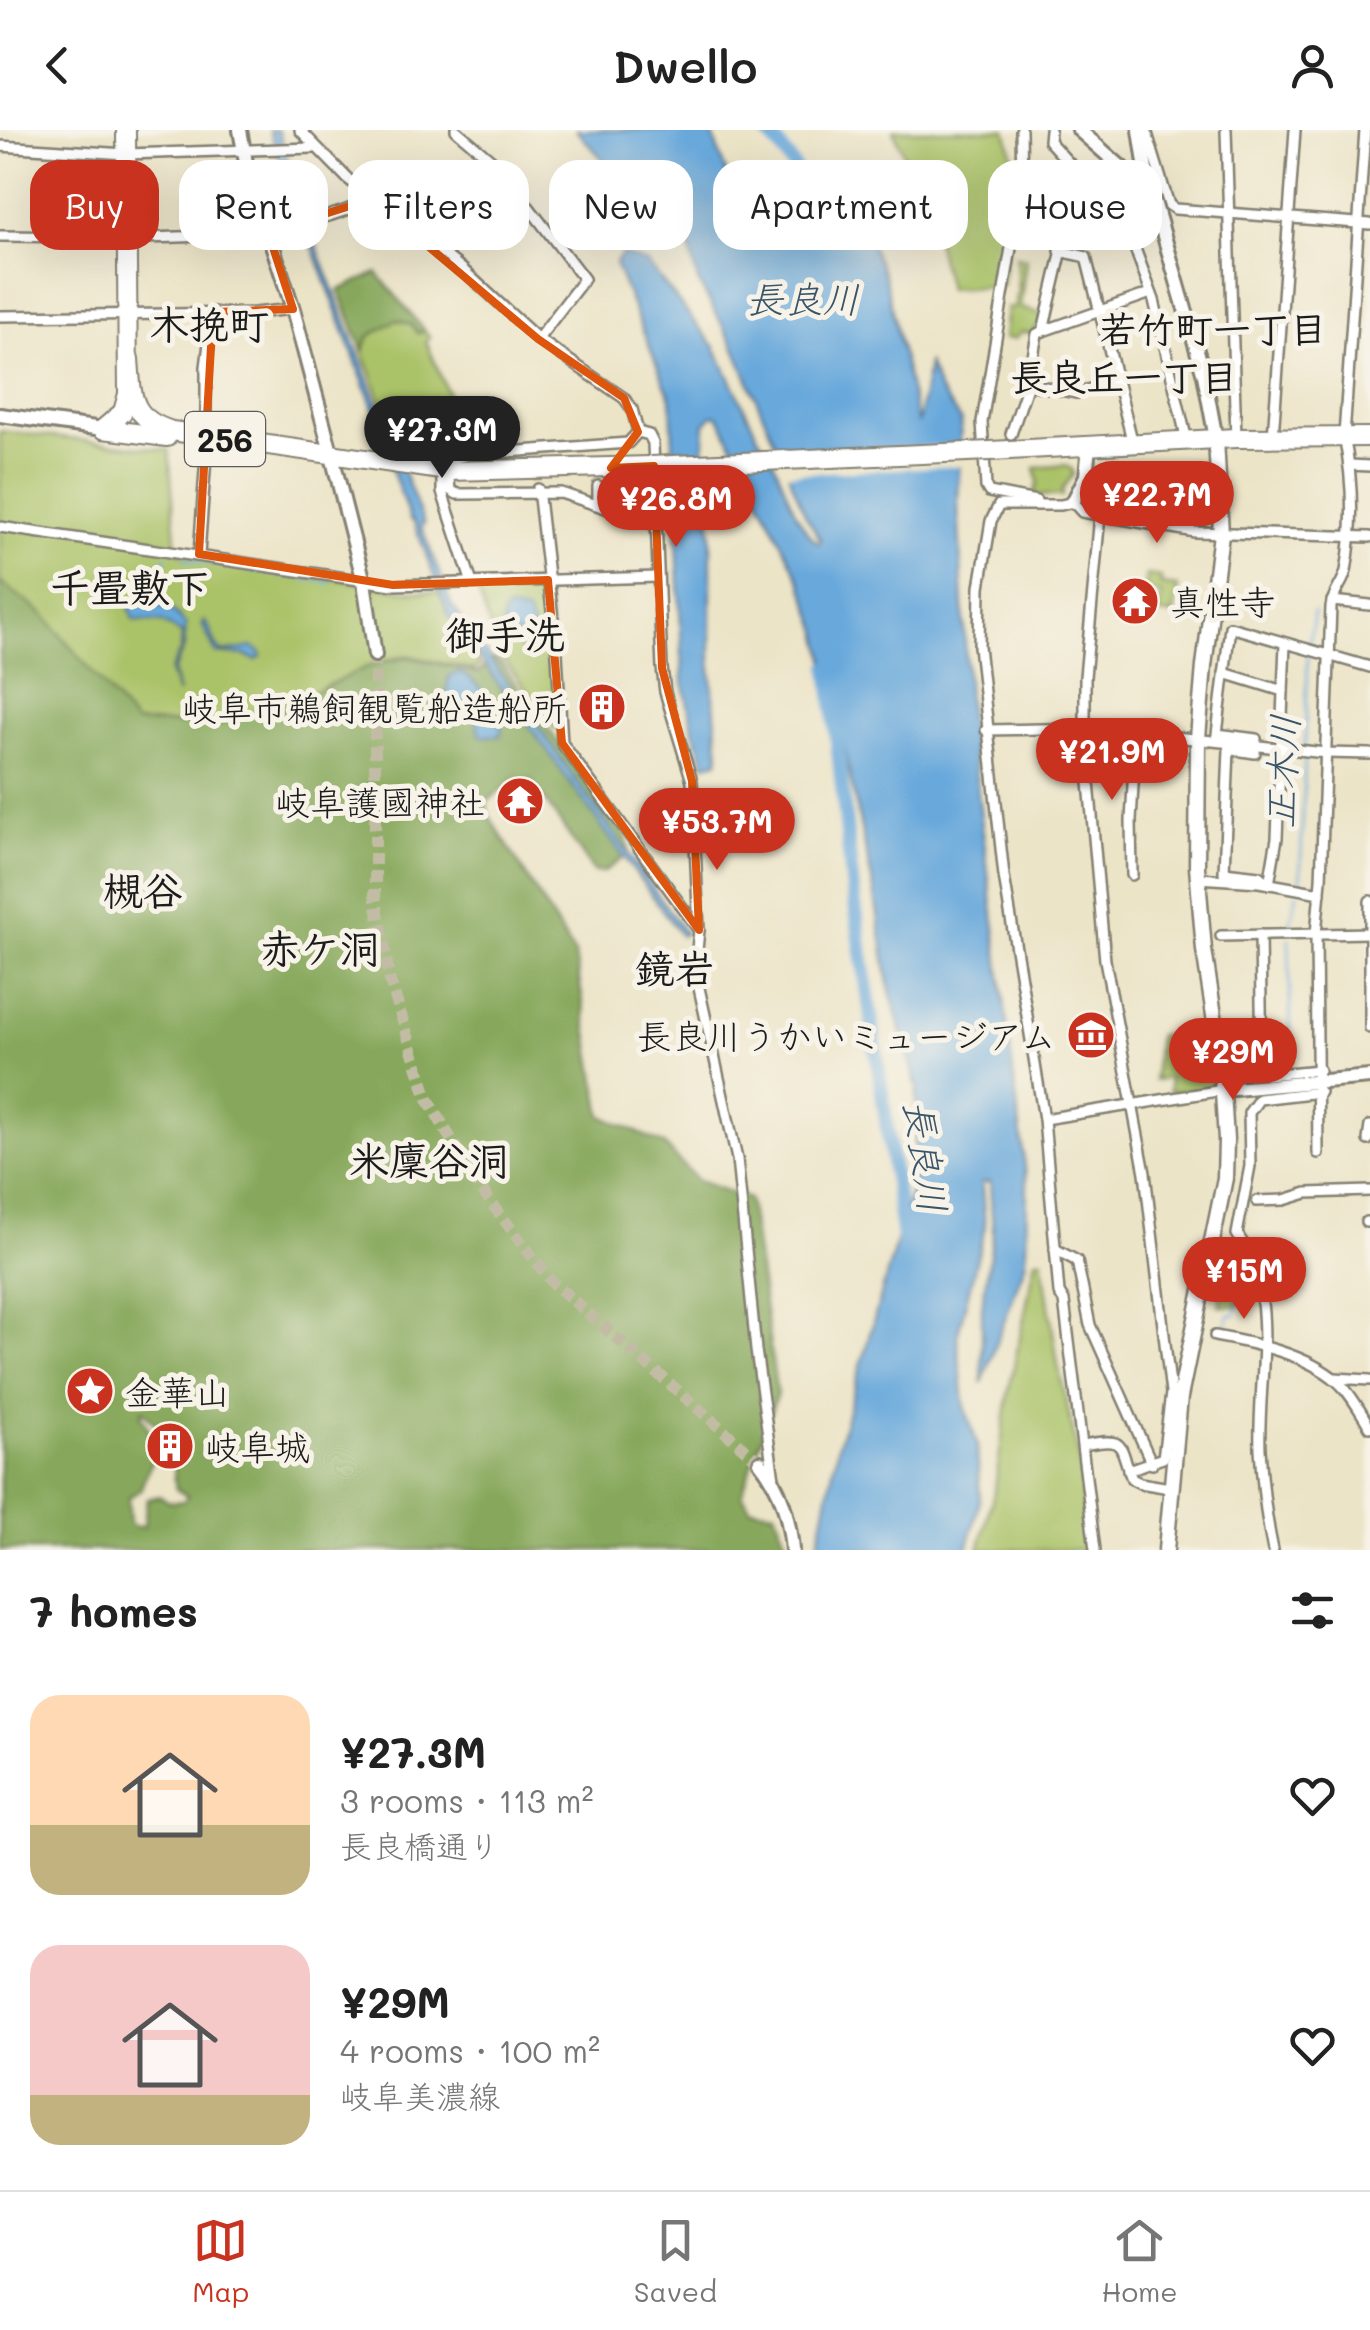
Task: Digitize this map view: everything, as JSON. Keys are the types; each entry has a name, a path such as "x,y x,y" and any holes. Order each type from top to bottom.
{"highway":[{"name":"256","path":"126,130 126,160"},
{"name":"256","path":"128,250 132,395 139,412 162,428 206,440"},
{"name":"256","path":"103,429 115,422 126,406 129,359"},
{"name":"256","path":"103,429 206,440 446,478 989,459 1217,443 1370,440"},
{"name":"256","path":"1089,450 1187,441 1217,443 1236,438 1345,440"},
{"name":"256","path":"408,469 470,463 651,470"}],"main road":[{"path":"1166,1550 1180,1397 1225,1178 1224,1090 1200,920 1198,878 1198,738 1221,534 1217,443"}],"street":[{"path":"240,130 245,160"},
{"path":"300,130 348,177"},
{"path":"456,130 496,164 584,279 538,340"},
{"path":"1021,130 1022,182 982,422 989,459 986,487 990,492 1044,503 1072,502 1086,476 1089,450"},
{"path":"1050,130 1049,141 1067,160"},
{"path":"1079,130 1112,160"},
{"path":"1143,130 1146,160"},
{"path":"1143,130 1169,205 1174,208 1364,224"},
{"path":"1226,130 1236,438"},
{"path":"1274,438 1294,130"},
{"path":"1318,1154 1316,934 1332,601 1346,570 1350,465 1345,440 1364,224 1365,130"},
{"path":"0,146 126,154 314,148"},
{"path":"1162,229 1204,375 1217,443"},
{"path":"0,236 30,236"},
{"path":"274,250 293,309 364,582 375,655"},
{"path":"438,250 538,340 624,398 632,409 638,432"},
{"path":"1135,250 1151,293 1187,441"},
{"path":"1043,331 1060,251 1086,258 1133,444"},
{"path":"1012,434 1028,384 1037,334 1151,293"},
{"path":"0,316 293,309"},
{"path":"199,554 206,367 213,312"},
{"path":"1028,384 1077,393 1117,381"},
{"path":"0,415 103,429"},
{"path":"470,463 536,454 596,452 628,444 638,432"},
{"path":"638,432 649,435 653,443 664,692 692,780 700,930 695,970 736,1159 774,1480 790,1529 792,1550"},
{"path":"1350,465 1370,466"},
{"path":"446,478 450,490 457,494 562,492 656,525"},
{"path":"446,478 442,492 470,584"},
{"path":"598,486 598,504"},
{"path":"539,491 564,726 562,743 700,930"},
{"path":"1072,502 1082,512 1221,534 1370,537"},
{"path":"1044,503 999,505 991,521 978,604 986,730 1004,876 1044,1119 1058,1293 1064,1301 1095,1550"},
{"path":"1100,515 1085,728 1104,960 1144,1170 1170,1393 1163,1458 1128,1470"},
{"path":"0,527 199,554 364,582 425,585 658,577"},
{"path":"1332,601 1370,604"},
{"path":"1264,883 1259,876 1224,872 1229,750 1255,752 1256,745 1256,740 1217,734 1230,627 1370,667"},
{"path":"1230,885 1257,888 1264,883 1277,838 1285,644"},
{"path":"1224,674 1284,691"},
{"path":"986,730 1136,731 1305,751 1370,754"},
{"path":"1132,875 1136,731"},
{"path":"1198,878 1264,883 1320,893"},
{"path":"1370,901 1370,1028"},
{"path":"1220,936 1369,933"},
{"path":"1260,935 1262,1070 1266,1075 1319,1081"},
{"path":"1044,1119 1224,1090 1370,1077"},
{"path":"1273,1550 1260,1448 1260,1288 1250,1254 1237,1234 1250,1166 1249,1113 1259,1099 1319,1081"},
{"path":"1368,1140 1370,1126"},
{"path":"1257,1201 1284,1200 1307,1193 1370,1191"},
{"path":"1055,1248 1077,1262 1090,1326 1152,1464"},
{"path":"1215,1336 1263,1347 1334,1378 1370,1380"},
{"path":"1334,1378 1370,1426"},
{"path":"1084,1445 1117,1442 1125,1450 1132,1478 1170,1488"},
{"path":"760,1462 774,1480"}],"highlighted area":[{"path":"372,199 538,339 624,398 638,432 611,468 654,466 662,668 692,781 699,930 562,743 548,580 393,585 199,554 213,312 293,309 268,232"}],"green space":[{"path":"893,130 1006,130 1014,160 988,160 988,250 1007,250 1002,286 948,289 938,250 968,250 968,160 906,160"},
{"path":"1016,257 1026,259 1020,308 1043,314 1041,327 1036,327 1034,333 1021,332 1015,339 1004,338 1007,308 1015,308 1018,289"},
{"path":"377,273 425,331 418,333 411,324 396,320 368,337 363,352 339,290"},
{"path":"396,320 411,324 418,333 425,331 430,337 426,341 447,391 449,418 403,438 404,455 400,454 363,352 368,337"},
{"path":"0,431 169,450 177,552 408,591 438,592 480,665 474,670 407,655 374,664 268,714 229,713 224,724 134,723 43,614 0,582"},
{"path":"1065,465 1073,475 1062,496 1034,495 1038,481 1035,468"},
{"path":"620,485 620,491 624,491 624,485 644,485 645,491 652,491 651,517 612,505 602,486"},
{"path":"1146,575 1161,577 1161,585 1178,587 1174,615 1158,614 1161,594 1145,591"},
{"path":"0,582 43,614 135,723 224,724 229,713 268,713 374,664 408,657 478,673 493,659 499,661 626,836 629,853 604,872 594,872 531,780 516,777 487,802 488,814 575,955 602,1116 663,1144 698,1181 749,1199 777,1394 742,1493 750,1508 775,1511 789,1550 0,1550","holes":["143,1410 158,1427 182,1439 175,1482 176,1489 187,1496 184,1501 170,1502 159,1496 147,1499 144,1526 134,1527 130,1523 128,1498 140,1490 158,1446 141,1415"]},
{"path":"542,585 546,589 560,725 555,728 500,655 477,590"},
{"path":"1206,1034 1213,1087 1170,1092 1169,1078 1154,1080 1158,1036"},
{"path":"1234,1237 1245,1262 1243,1290 1236,1306 1219,1306"},
{"path":"1036,1259 1042,1259 1058,1365 1080,1462 1086,1550 979,1550 995,1488 1008,1395"}],"water":[{"path":"269,130 278,130 288,160 280,160"},
{"name":"長良川","path":"576,130 711,130 722,160 713,160 713,250 873,250 884,275 918,424 928,364 939,390 961,421 958,504 969,720 1027,1183 1026,1261 982,1383 982,1306 993,1234 990,1182 982,1183 985,1227 957,1337 964,1403 977,1444 980,1500 967,1550 817,1550 837,1449 913,1183 917,1087 890,991 874,890 819,631 801,582 719,417 713,415 705,424 704,451 711,530 711,667 719,754 718,761 705,764 683,681 671,399 615,264 622,254 647,263 715,347 799,519 818,543 821,540 806,516 734,346 698,281 690,250 693,160 603,160"},
{"path":"314,250 318,250 451,604 685,933 681,936 448,614 410,520"},
{"path":"137,599 168,606 186,625 184,647 173,671 178,694 170,671 181,649 182,634 162,622 134,620 129,608"},
{"path":"507,609 527,613 539,644 534,652 522,650 517,634 503,631"},
{"path":"204,621 224,652 253,647 261,657 256,660 216,653"},
{"path":"459,672 480,689 502,728 500,736 481,736 475,716 446,693 449,676"}],"pier":[{"path":"965,445 964,466 785,474 776,453"}],"waterway":[{"name":"長良川","path":"764,130 789,160"},
{"path":"150,600 156,569 167,557"},
{"path":"184,559 331,583"},
{"name":"正木川","path":"1309,646 1314,612"},
{"name":"正木川","path":"1305,746 1308,654"},
{"name":"長良川","path":"829,667 853,890 904,1246"},
{"name":"正木川","path":"1300,886 1305,754"},
{"name":"正木川","path":"1289,929 1297,893"},
{"name":"正木川","path":"1267,1055 1291,1053 1289,939"},
{"name":"正木川","path":"1225,1333 1228,1315 1234,1315 1245,1294 1245,1271"}],"tunnel":[{"path":"537,458 538,489"},
{"path":"375,655 375,894 390,981 428,1099 476,1183 552,1282 760,1462"}],"place":[{"name":"真性寺","path":"1135,601"},
{"name":"岐阜市鵜飼観覧船造船所","path":"602,707"},
{"name":"岐阜護國神社","path":"520,801"},
{"name":"長良川うかいミュージアム","path":"1091,1035"},
{"name":"金華山","path":"90,1391"},
{"name":"岐阜城","path":"170,1446"}],"district":[{"name":"木挽町","path":"209,323"},
{"name":"若竹町一丁目","path":"1213,328"},
{"name":"長良丘一丁目","path":"1124,376"},
{"name":"千畳敷下","path":"130,586"},
{"name":"御手洗","path":"505,633"},
{"name":"槻谷","path":"143,889"},
{"name":"赤ケ洞","path":"320,947"},
{"name":"鏡岩","path":"675,967"},
{"name":"米廩谷洞","path":"429,1159"}]}
